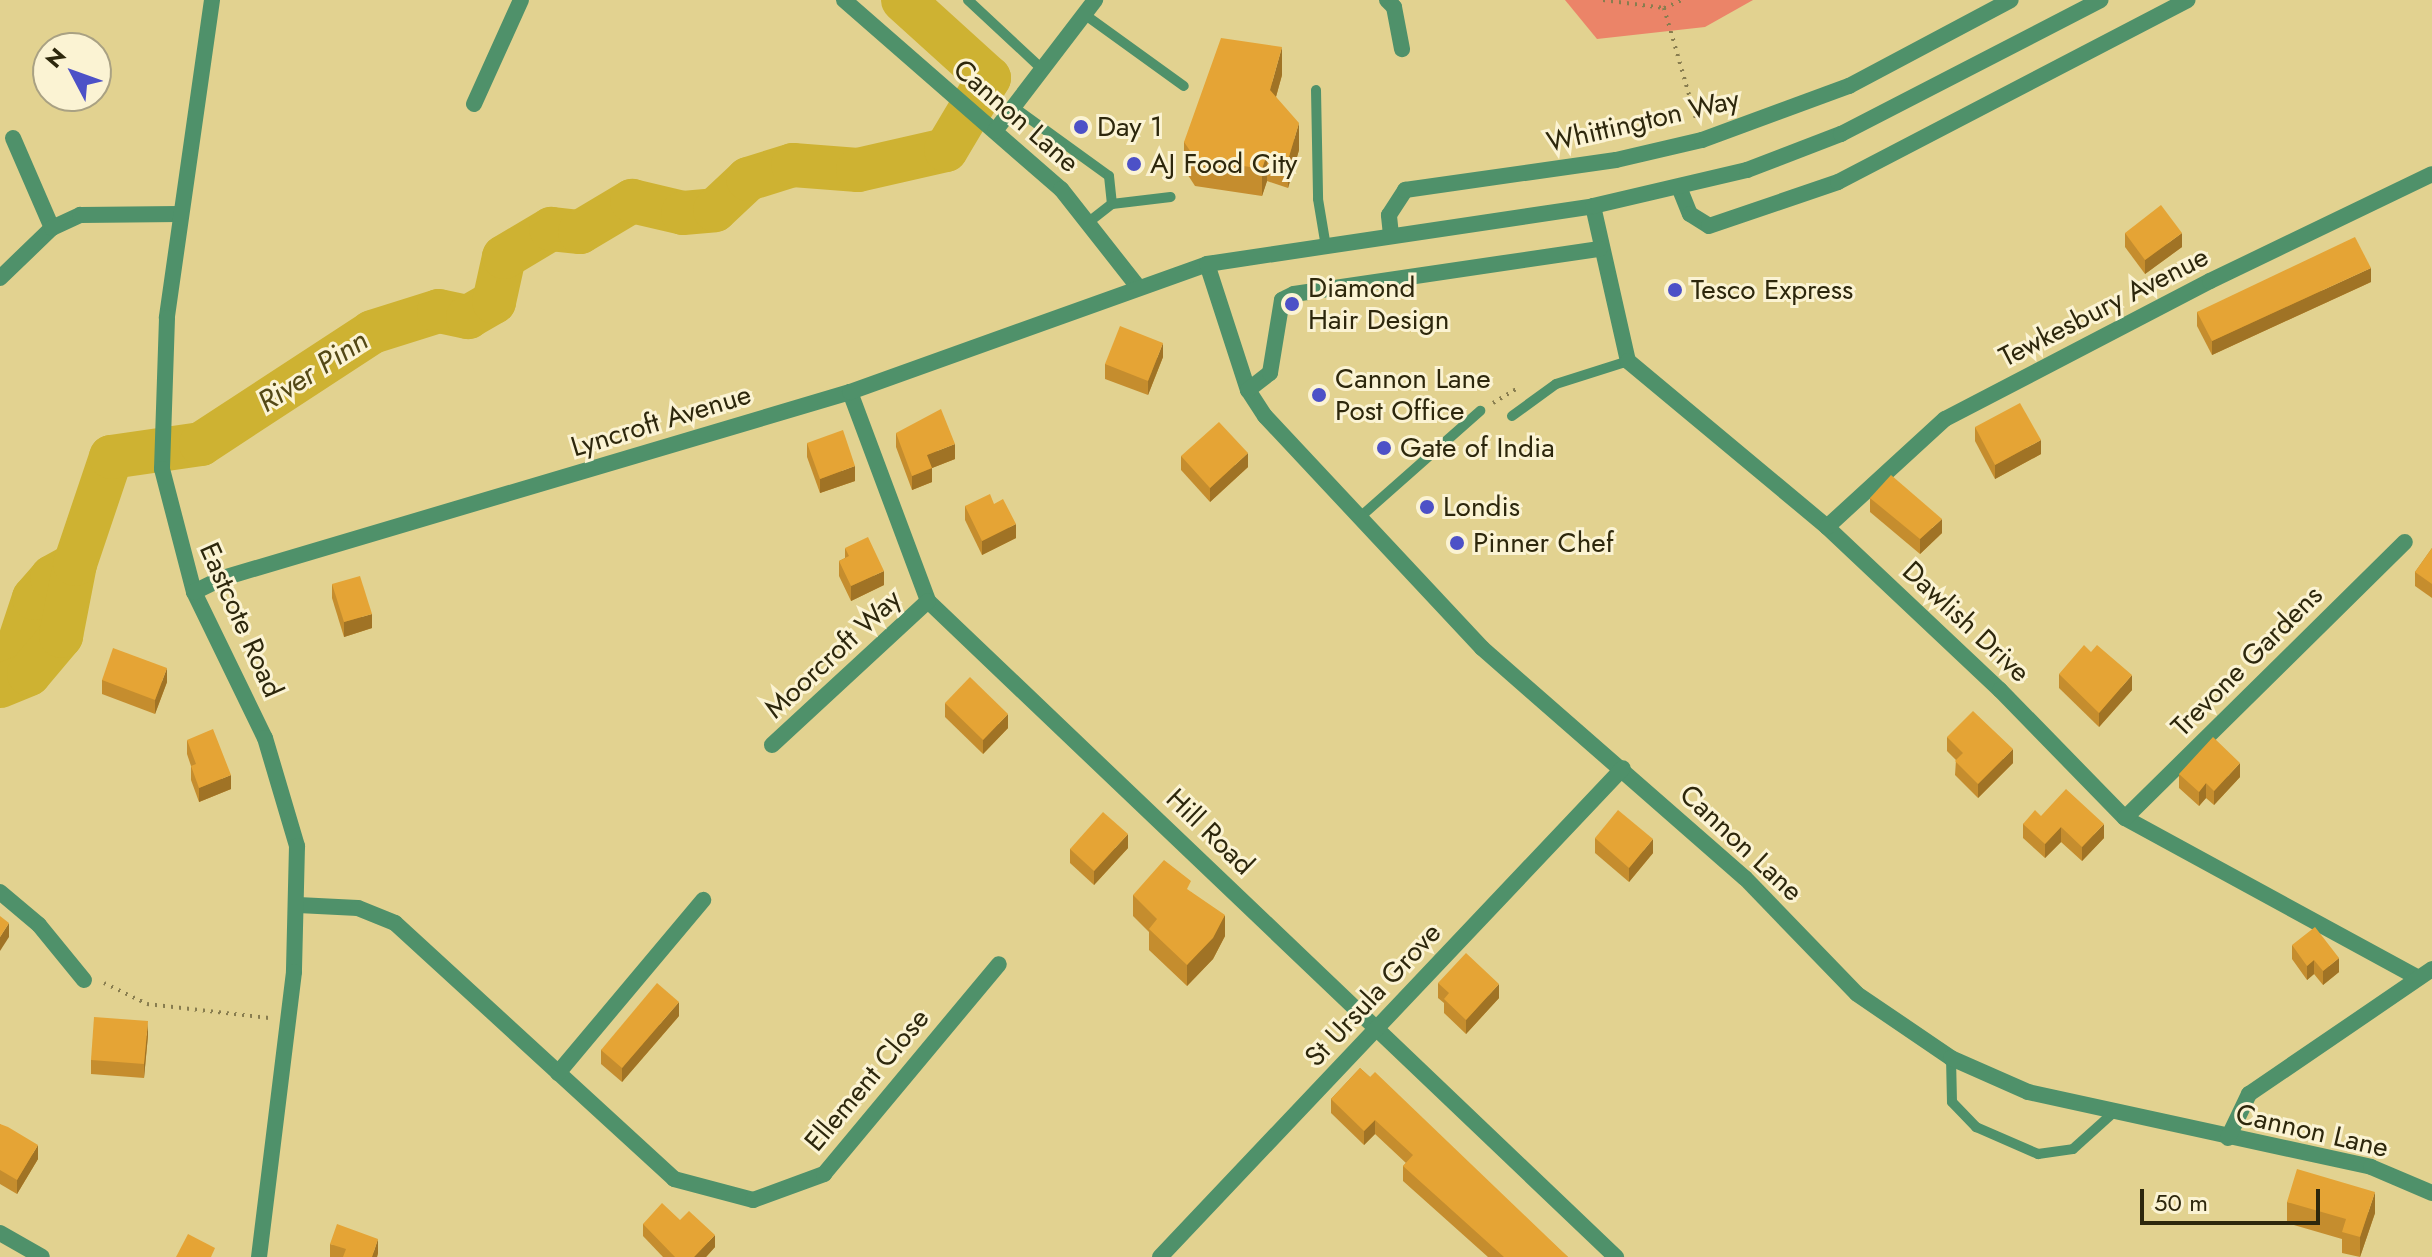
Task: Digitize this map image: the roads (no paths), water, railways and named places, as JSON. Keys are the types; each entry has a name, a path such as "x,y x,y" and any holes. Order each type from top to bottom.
{"street":[{"name":"Eastcote Road","path":"212,0 179,214 161,430 162,469 194,592 265,738 286,797 297,846 298,905 288,1020 259,1257"},
{"path":"474,104 521,0"},
{"name":"Cannon Lane","path":"844,0 995,131 1090,221 1138,287"},
{"path":"995,131 1095,0"},
{"path":"1387,0 1394,7 1402,49"},
{"name":"Whittington Way","path":"1391,235 1389,215 1405,190 1616,160 1702,140 1849,86 2011,0"},
{"path":"1138,287 1207,264 1593,206 1747,170 1841,134 2099,0"},
{"path":"1679,187 1690,214 1709,226 1838,182 2188,0"},
{"path":"13,138 52,228"},
{"name":"Tewkesbury Avenue","path":"1827,527 1945,419 2210,281 2432,174"},
{"path":"1593,206 1600,249 1628,361"},
{"path":"0,278 52,228 80,215 179,214"},
{"path":"1248,390 1270,373 1282,300 1294,294 1600,249"},
{"name":"Cannon Lane","path":"1207,264 1248,390 1265,416 1482,648 1623,768 1745,878 1857,994 1951,1058 2028,1092 2371,1167 2432,1193"},
{"name":"Lyncroft Avenue","path":"194,592 223,578 850,392 1138,287"},
{"name":"Dawlish Drive","path":"1628,361 1827,527 2000,690 2125,818 2425,973"},
{"name":"Hill Road","path":"850,392 928,601 1616,1257"},
{"name":"Trevone Gardens","path":"2125,818 2405,542"},
{"name":"Moorcroft Way","path":"772,745 928,601"},
{"name":"St Ursula Grove","path":"1160,1257 1623,768"},
{"path":"0,892 39,925 84,980"},
{"path":"558,1073 703,900"},
{"name":"Ellement Close","path":"298,905 358,908 395,923 674,1179 753,1200 824,1174 999,964"},
{"path":"2228,1138 2249,1094 2425,973"},
{"path":"0,1233 20,1251 42,1257"}],"lane":[{"path":"968,0 1043,70"},
{"path":"1084,14 1184,86"},
{"path":"1316,90 1318,199 1326,247"},
{"path":"1015,108 1109,176 1112,204"},
{"path":"1090,221 1112,204 1171,197"},
{"path":"1512,416 1556,384 1628,361"},
{"path":"1359,518 1480,411"},
{"path":"1951,1058 1952,1102 1976,1127 2038,1154 2073,1149 2113,1113"}],"waterway":[{"name":"River Pinn","path":"0,686 29,674 61,636 75,564 111,457 201,444 372,332 439,311 468,317 494,302 504,257 551,229 580,232 632,201 683,213 715,210 748,179 793,165 858,170 946,150 989,78 903,0"},
{"path":"0,669 15,655 34,598 52,577 75,564"}],"place":[{"name":"Day 1","path":"1081,127"},
{"name":"AJ Food City","path":"1134,164"},
{"name":"Tesco Express","path":"1675,290"},
{"name":"Diamond Hair Design","path":"1292,304"},
{"name":"Cannon Lane Post Office","path":"1319,395"},
{"name":"Gate of India","path":"1384,448"},
{"name":"Londis","path":"1427,507"},
{"name":"Pinner Chef","path":"1457,543"}]}
